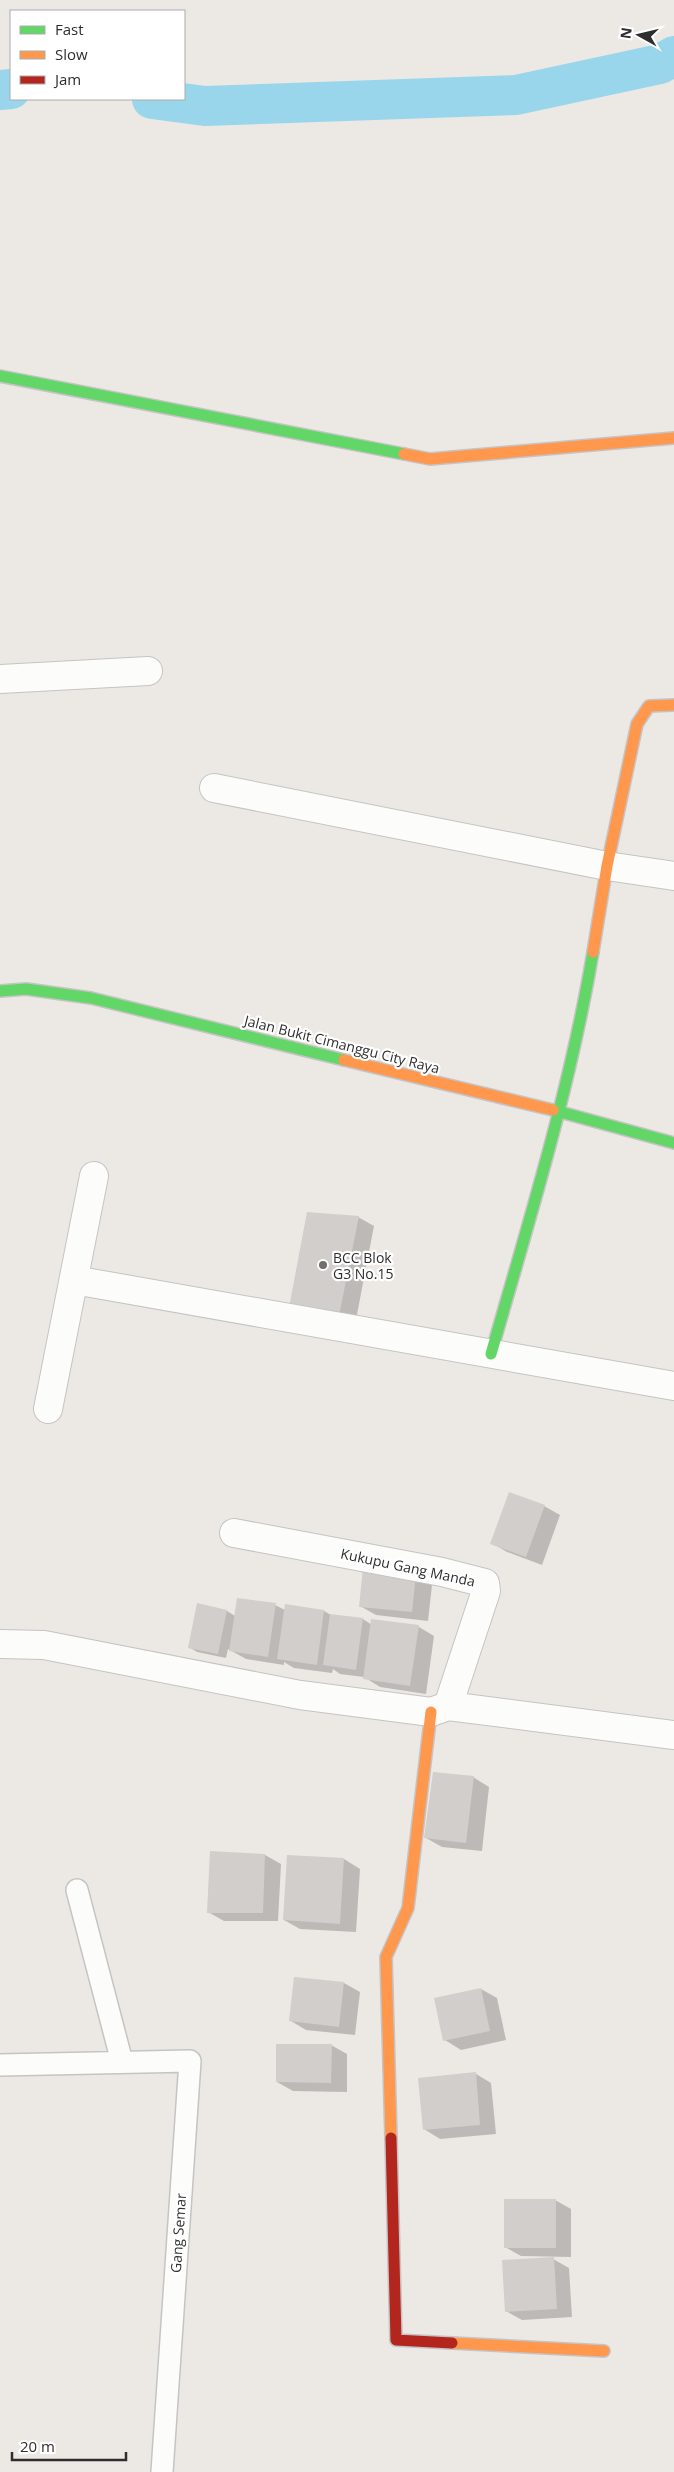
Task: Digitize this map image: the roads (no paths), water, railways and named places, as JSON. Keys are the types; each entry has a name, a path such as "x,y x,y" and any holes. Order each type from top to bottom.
{"street":[{"path":"0,376 430,459 674,438"},
{"path":"0,678 148,672"},
{"path":"491,1354 560,1112 587,996 607,866 641,715 649,706 674,706"},
{"path":"214,788 607,866 674,876"},
{"name":"Jalan Bukit Cimanggu City Raya","path":"0,992 26,989 91,998 560,1112 674,1143"},
{"path":"48,1409 94,1176"},
{"path":"74,1280 674,1386"},
{"name":"Kukupu Gang Manda","path":"234,1534 442,1572 485,1583 486,1591 440,1709"},
{"path":"0,1644 44,1645 300,1695 674,1735"},
{"path":"440,1709 408,1908 386,1957 396,2340 604,2351"}],"lane":[{"path":"77,1890 122,2062"},
{"name":"Gang Semar","path":"0,2065 190,2061 162,2472"}],"waterway":[{"path":"160,100 205,106 516,95 660,64 674,56"},
{"path":"0,90 10,89"}],"place":[{"name":"BCC Blok G3 No.15","path":"323,1265"}]}
